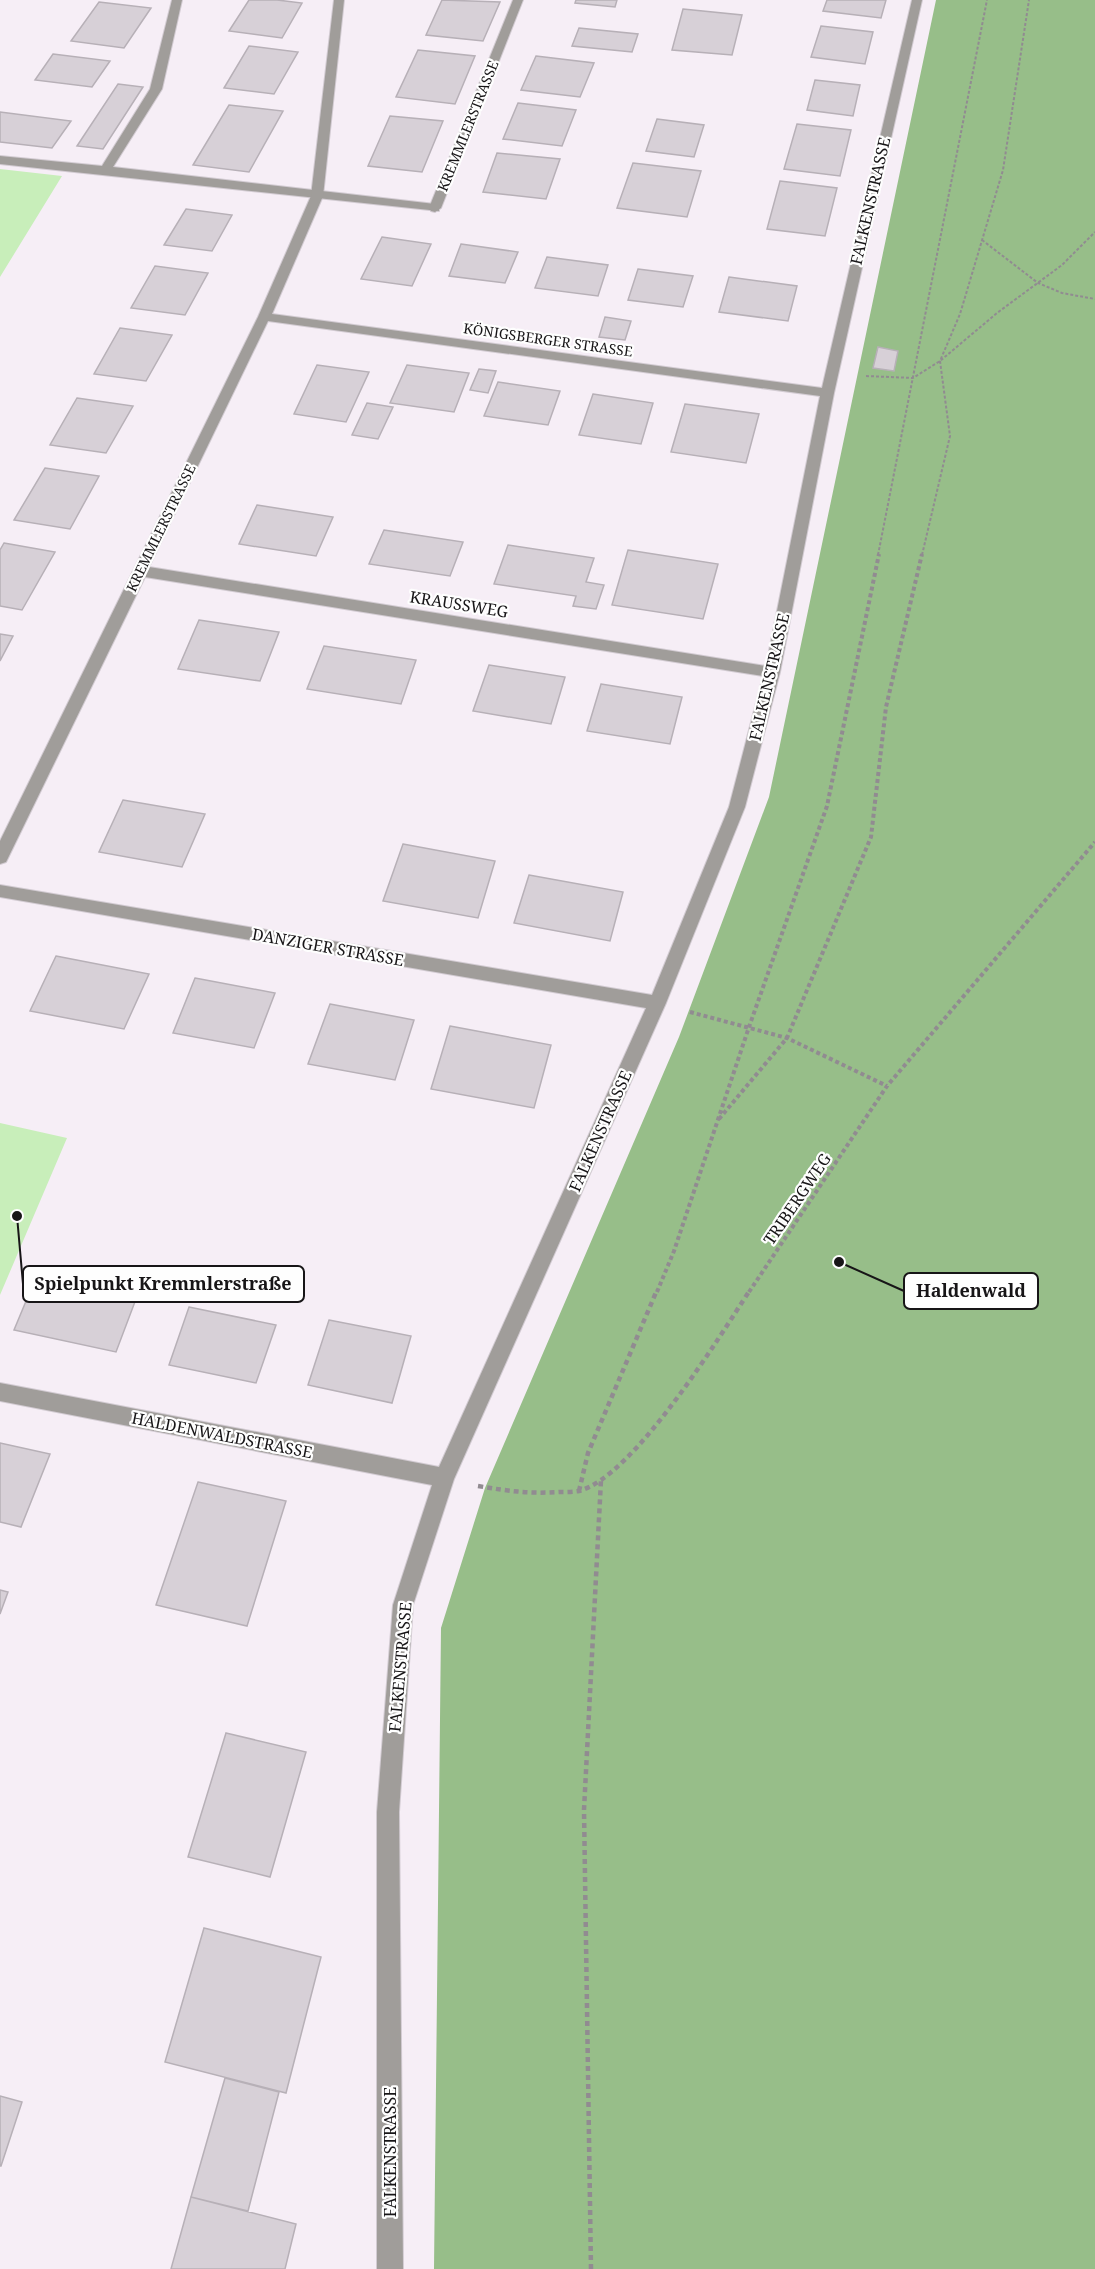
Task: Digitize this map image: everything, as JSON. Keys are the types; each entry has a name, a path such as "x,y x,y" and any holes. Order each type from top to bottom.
{"street":[{"path":"105,171 156,89 177,0"},
{"name":"KREMMLERSTRASSE","path":"0,858 264,317 317,196 339,0"},
{"name":"KREMMLERSTRASSE","path":"317,196 435,208 518,0"},
{"name":"FALKENSTRASSE","path":"390,2269 388,1812 404,1605 444,1478 657,1003 737,807 772,672 827,393 917,0"},
{"path":"0,160 317,196"},
{"name":"KÖNIGSBERGER STRASSE","path":"264,317 827,393"},
{"name":"KRAUSSWEG","path":"140,571 772,672"},
{"name":"DANZIGER STRASSE","path":"0,891 657,1003"},
{"name":"HALDENWALDSTRASSE","path":"0,1392 444,1478"}],"path":[{"path":"579,1491 588,1453 674,1251 749,1027 827,806 987,0"},
{"path":"717,1122 787,1038 871,837 886,707 950,436 940,361 960,314 1003,170 1029,0"},
{"path":"832,372 913,378 940,361 997,313 1062,265 1095,232"},
{"path":"982,240 1038,283 1062,293 1095,299"},
{"name":"TRIBERGWEG","path":"485,1488 525,1494 579,1491 601,1479 626,1460 650,1433 699,1366 887,1086 1095,842"},
{"path":"657,1003 787,1038 887,1086"},
{"path":"591,2269 584,1810 601,1479"}],"green space":[{"path":"936,0 1095,0 1095,2269 434,2269 441,1628 485,1488 679,1037 769,797"},
{"path":"0,169 62,176 0,277"},
{"path":"0,1123 67,1138 0,1295"}],"building":[{"path":"249,0 302,3 282,38 229,31"},
{"path":"442,0 500,2 483,41 426,35"},
{"path":"576,0 617,0 615,7 575,3"},
{"path":"827,0 886,0 881,18 823,11"},
{"path":"99,2 151,8 124,48 71,41"},
{"path":"683,9 742,15 732,55 672,50"},
{"path":"821,26 873,32 865,64 811,57"},
{"path":"579,28 638,34 632,52 572,46"},
{"path":"249,46 298,52 274,94 224,88"},
{"path":"418,50 475,56 455,104 396,97"},
{"path":"53,54 110,61 92,87 35,80"},
{"path":"536,56 594,63 580,97 521,90"},
{"path":"815,80 860,85 853,116 807,110"},
{"path":"118,84 143,87 103,149 77,146"},
{"path":"518,103 576,110 562,146 503,139"},
{"path":"229,105 283,111 249,172 193,165"},
{"path":"0,112 71,121 52,148 0,142"},
{"path":"390,116 443,121 422,172 368,166"},
{"path":"657,119 704,125 694,157 646,151"},
{"path":"797,124 851,130 840,176 784,169"},
{"path":"497,153 560,159 546,199 483,192"},
{"path":"633,163 701,171 687,217 617,208"},
{"path":"780,181 837,188 825,236 767,229"},
{"path":"186,209 232,215 212,251 164,245"},
{"path":"382,237 431,244 412,286 361,279"},
{"path":"461,244 518,252 505,283 449,276"},
{"path":"547,257 608,265 598,296 535,288"},
{"path":"155,266 208,273 185,315 131,308"},
{"path":"638,269 693,276 683,307 628,300"},
{"path":"729,277 797,286 788,321 719,312"},
{"path":"605,317 631,321 625,340 599,337"},
{"path":"120,328 172,335 146,381 94,374"},
{"path":"878,347 898,351 894,371 873,368"},
{"path":"317,365 369,372 346,422 294,414"},
{"path":"407,365 469,373 454,412 390,403"},
{"path":"479,369 496,371 488,393 470,390"},
{"path":"498,382 560,391 548,425 484,416"},
{"path":"593,394 653,403 641,444 579,435"},
{"path":"77,398 133,406 106,453 50,445"},
{"path":"367,403 393,407 378,439 352,435"},
{"path":"685,404 759,414 746,463 671,452"},
{"path":"45,468 99,476 70,529 14,520"},
{"path":"257,505 333,517 316,556 239,544"},
{"path":"384,530 463,542 450,576 369,564"},
{"path":"4,543 55,552 22,610 0,606 0,550"},
{"path":"508,545 594,558 586,582 604,585 596,609 573,606 576,596 494,584"},
{"path":"628,550 718,564 703,619 612,605"},
{"path":"199,620 279,632 260,681 178,669"},
{"path":"0,634 13,636 0,661"},
{"path":"324,646 416,660 401,704 307,689"},
{"path":"489,665 565,677 551,724 473,711"},
{"path":"601,684 682,697 670,744 587,731"},
{"path":"123,800 205,814 182,867 99,852"},
{"path":"403,844 495,861 478,918 383,901"},
{"path":"529,875 623,892 610,941 514,923"},
{"path":"56,956 149,974 124,1029 30,1011"},
{"path":"195,978 275,993 254,1048 173,1033"},
{"path":"330,1004 414,1020 395,1080 308,1064"},
{"path":"450,1026 551,1045 534,1108 431,1089"},
{"path":"39,1270 139,1291 116,1352 14,1330"},
{"path":"189,1307 276,1325 256,1383 169,1365"},
{"path":"329,1320 411,1336 392,1403 308,1385"},
{"path":"0,1443 50,1454 21,1527 0,1522"},
{"path":"198,1482 286,1501 247,1626 156,1605"},
{"path":"0,1590 8,1592 0,1614"},
{"path":"226,1733 306,1752 270,1877 188,1857"},
{"path":"204,1928 321,1957 286,2093 165,2062"},
{"path":"225,2078 279,2092 248,2211 191,2197"},
{"path":"0,2096 22,2102 1,2166 0,2166"},
{"path":"191,2197 296,2224 285,2269 171,2269"}],"place":[{"name":"Spielpunkt Kremmlerstraße","path":"17,1216"},
{"name":"Haldenwald","path":"839,1262"}]}
